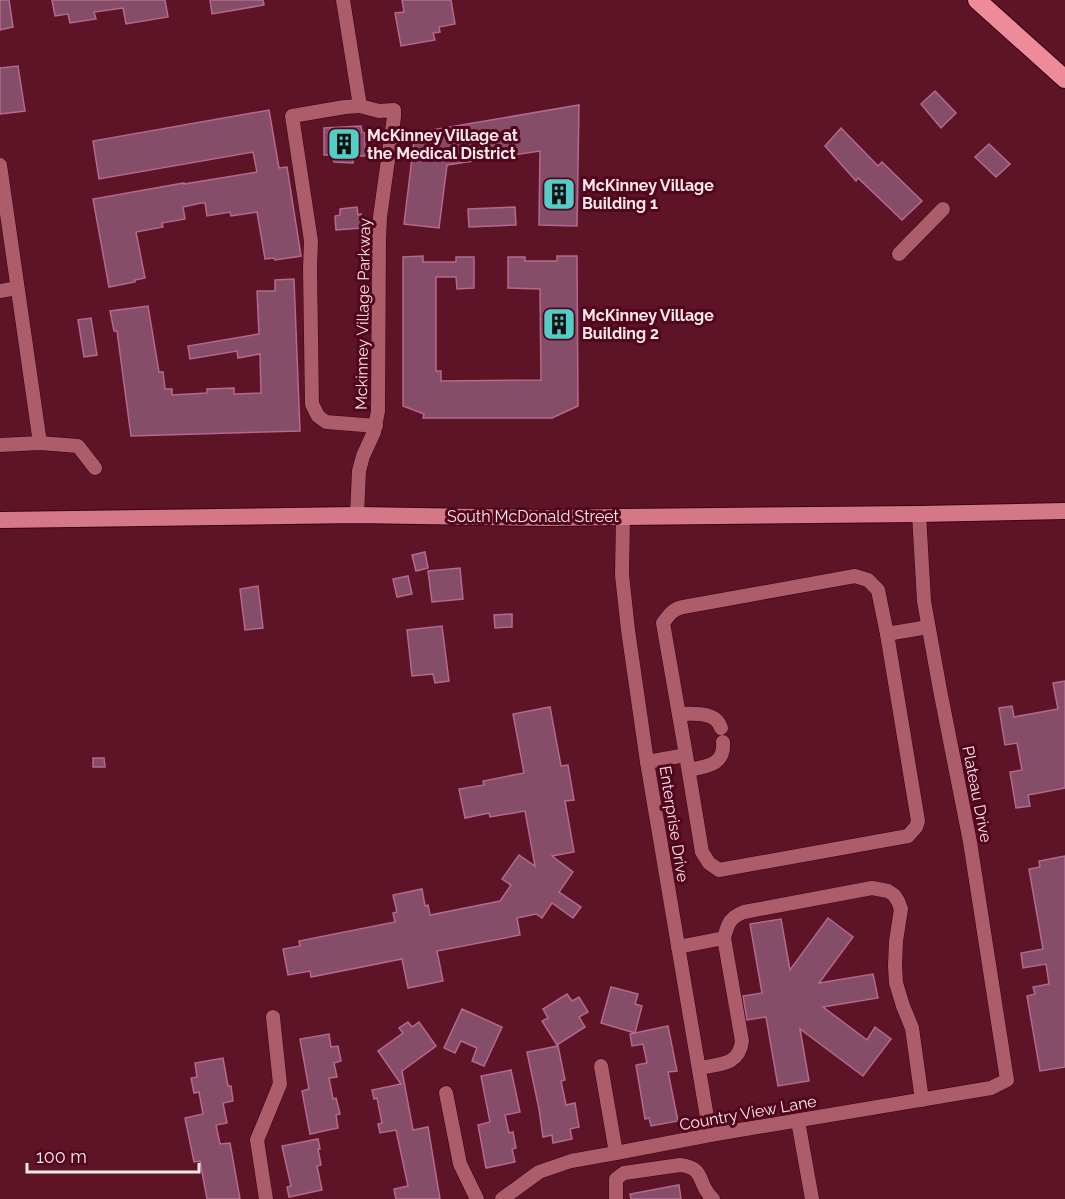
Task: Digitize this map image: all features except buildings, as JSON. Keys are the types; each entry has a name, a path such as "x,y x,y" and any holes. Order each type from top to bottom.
{"highway":[{"path":"976,0 1065,79"},
{"path":"992,0 1065,69"}],"main road":[{"name":"South McDonald Street","path":"0,520 357,515 534,518 1065,511"}],"street":[{"path":"343,0 360,106 345,106 292,116 311,241 312,404 318,416 326,422 376,426"},
{"name":"Mckinney Village Parkway","path":"357,515 358,471 376,426 380,217 394,121 394,110 379,111 360,106"},
{"path":"0,165 40,443"},
{"path":"899,254 943,209"},
{"path":"0,291 17,288"},
{"path":"0,445 40,443 78,446 95,468"},
{"name":"Plateau Drive","path":"919,514 923,592 928,627 970,842 1007,1080"},
{"name":"Enterprise Drive","path":"623,517 622,575 628,630 647,762 710,1135"},
{"path":"855,576 868,580 878,590 887,634 918,821 916,827 908,836 719,870 709,863 702,852 663,623 670,613 678,608 855,576"},
{"path":"887,634 928,627"},
{"path":"679,714 705,715 714,718 720,723 721,728"},
{"path":"689,770 716,763 722,756 723,742"},
{"path":"647,762 686,755"},
{"path":"699,1068 729,1062 741,1050 742,1041 724,938 727,926 734,916 744,912 872,888 888,891 894,895 901,909 896,941 896,983 912,1028 922,1100"},
{"path":"678,947 724,938"},
{"path":"266,1199 257,1140 280,1084 273,1017"},
{"path":"601,1066 616,1153"},
{"name":"Country View Lane","path":"502,1199 539,1172 571,1161 710,1135 991,1088 1007,1080"},
{"path":"446,1093 460,1164 477,1199"},
{"path":"798,1121 812,1199"},
{"path":"616,1199 616,1179 624,1173 681,1165 696,1169 704,1188 713,1199"}],"place":[{"name":"McKinney Village at the Medical District","path":"344,144"},
{"name":"McKinney Village Building 1","path":"559,194"},
{"name":"McKinney Village Building 2","path":"559,324"}]}
